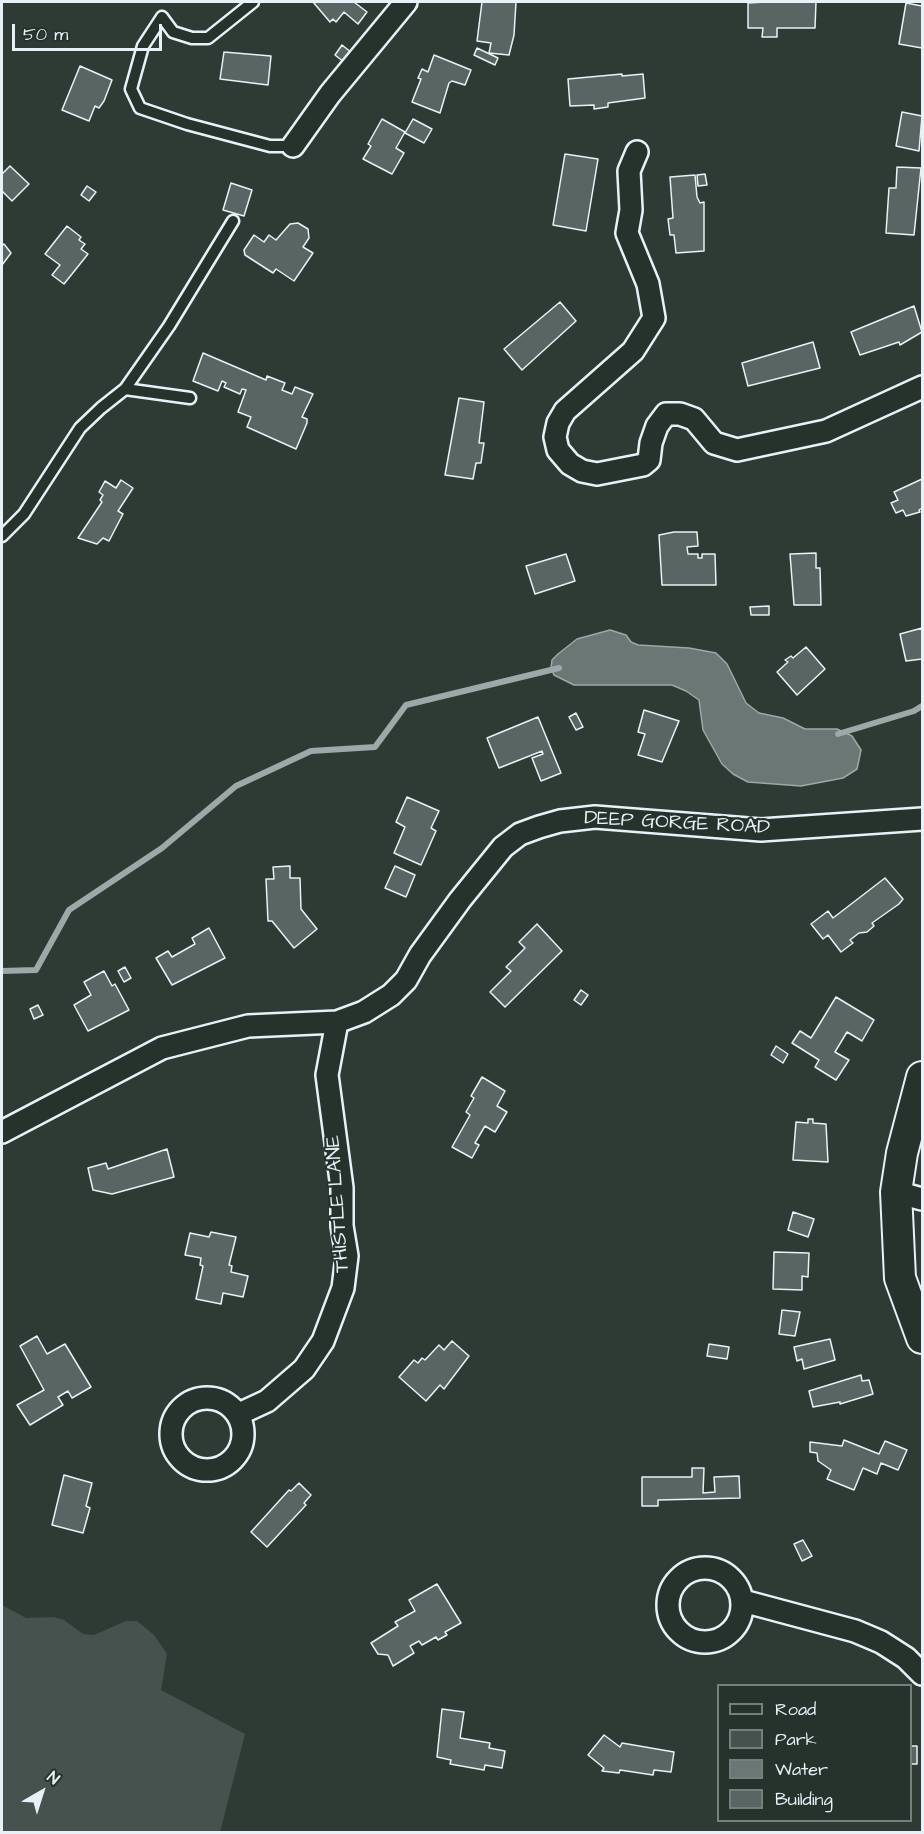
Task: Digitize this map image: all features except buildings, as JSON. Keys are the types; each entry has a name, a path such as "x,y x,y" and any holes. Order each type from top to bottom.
{"street":[{"path":"293,146 330,94 406,2"},
{"path":"637,153 629,171 631,210 627,233 648,284 654,318 633,351 572,405 558,423 555,437 558,450 570,464 582,471 597,474 643,465 649,460 651,443 657,426 666,414 680,414 694,419 714,443 737,450 826,431 922,387"},
{"name":"DEEP GORGE ROAD","path":"2,1132 162,1048 248,1026 337,1022 364,1012 398,988 460,900 503,847 520,834 539,827 560,821 595,817 761,830 922,819"},
{"name":"THISTLE LANE","path":"239,1414 267,1401 304,1369 323,1341 343,1288 347,1256 342,1226 342,1188 327,1075 337,1022"},
{"path":"922,1077 902,1153 909,1195 900,1278 922,1338"},
{"path":"742,1601 855,1631 881,1642 906,1658 922,1674"}],"lane":[{"path":"253,2 208,38 192,38 173,32 162,17 142,46 131,89 140,108 188,124 270,146 293,146"},
{"path":"2,536 24,514 80,428 125,389 169,326 233,221"},
{"path":"125,389 190,398"}],"green space":[{"path":"2,1605 26,1618 54,1617 64,1620 83,1634 94,1635 126,1621 137,1621 154,1635 167,1654 161,1690 245,1734 220,1832 2,1832"}],"water":[{"path":"610,630 626,635 631,642 638,645 689,648 716,653 727,664 746,703 759,713 783,718 805,729 837,729 852,736 861,750 857,769 843,778 801,786 748,782 733,774 722,764 703,730 699,700 686,691 672,685 574,685 554,675 551,668 552,660 558,654 577,639"}],"waterway":[{"path":"2,971 36,970 69,910 162,848 236,786 311,751 375,747 406,705 559,668"},
{"path":"838,734 914,711 922,706"}]}
